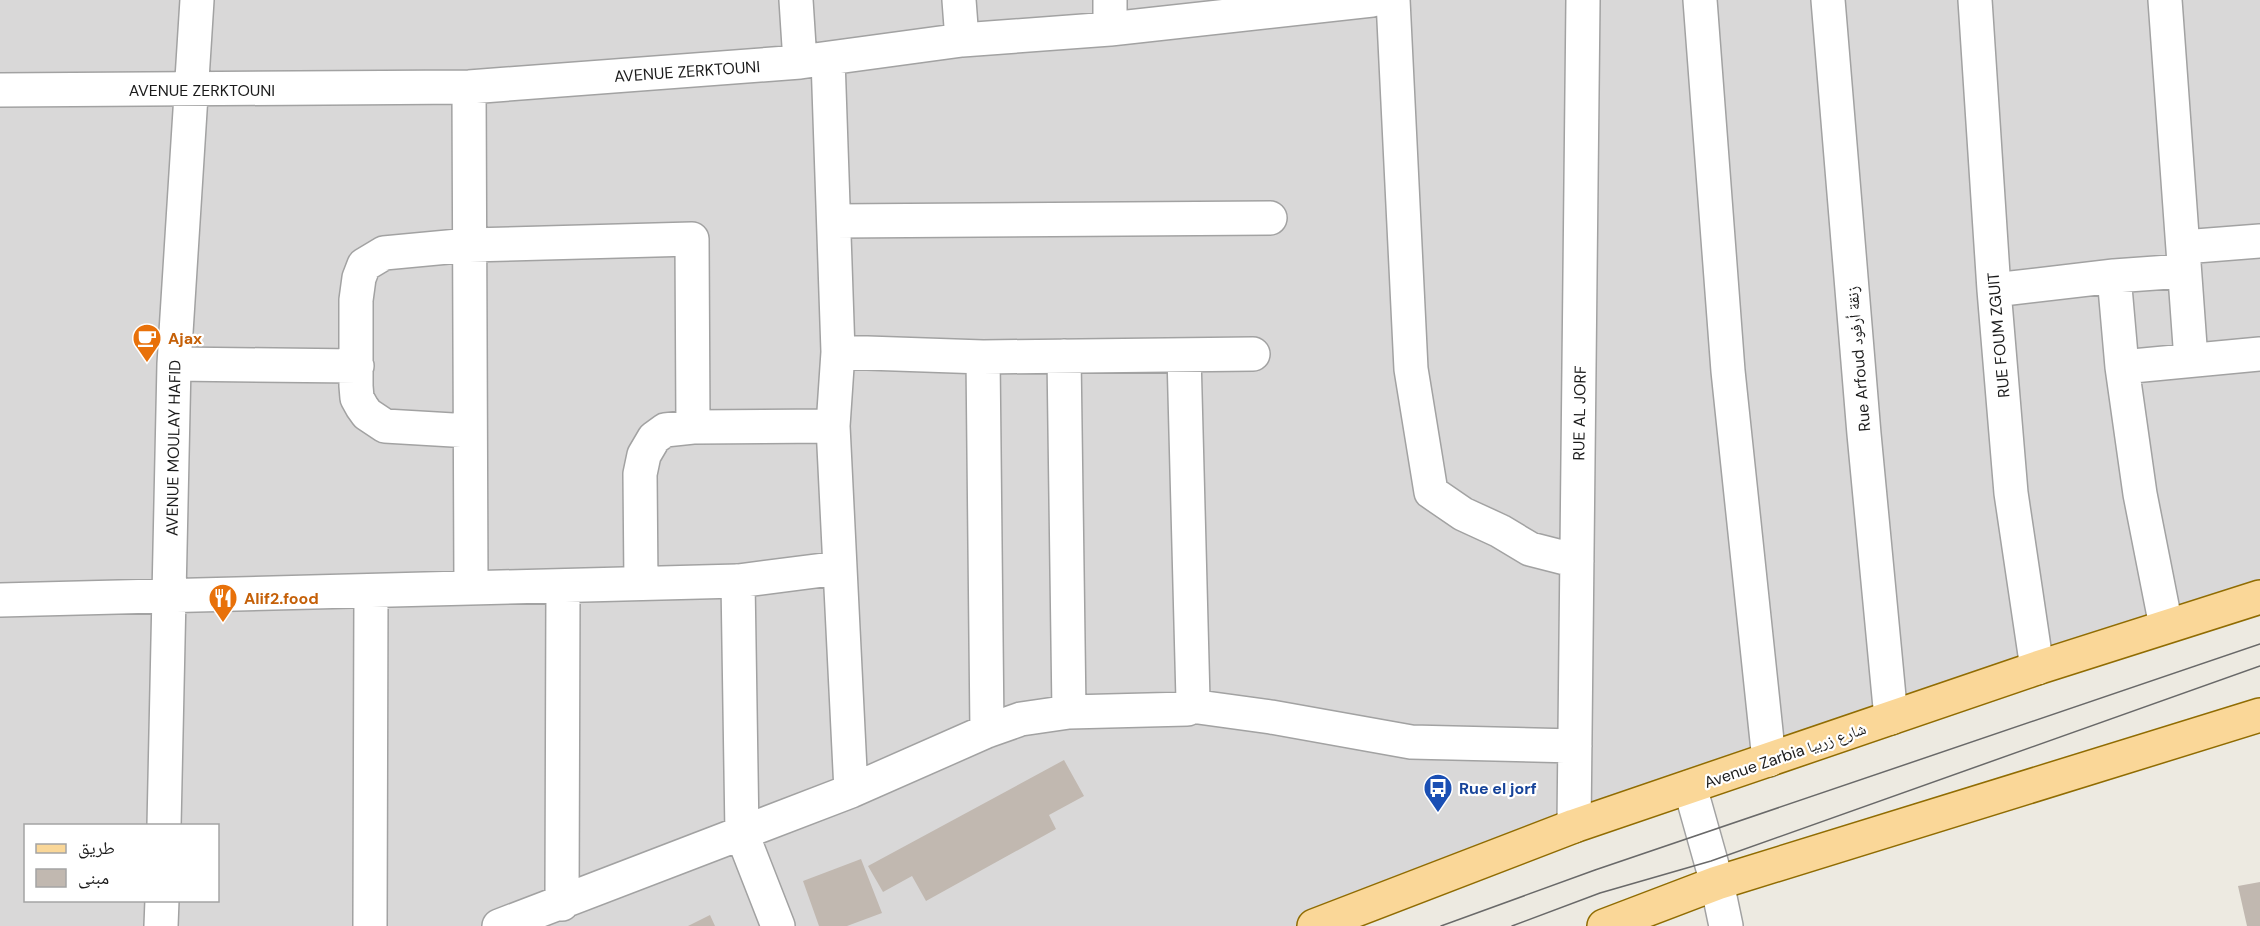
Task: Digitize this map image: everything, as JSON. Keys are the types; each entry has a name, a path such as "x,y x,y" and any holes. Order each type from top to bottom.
{"main road":[{"name":"Avenue Zarbia شارع زربيا","path":"1314,926 1574,826 2037,668 2260,597"},
{"path":"1604,926 1718,883 2260,715"}],"street":[{"name":"AVENUE MOULAY HAFID","path":"164,824 174,364 197,0"},
{"path":"796,0 814,60 835,221 838,352 833,426 851,791"},
{"path":"959,0 962,40"},
{"path":"1393,0 1411,369 1431,492 1463,514 1500,531 1530,549 1577,561"},
{"name":"RUE AL JORF","path":"1574,826 1583,0"},
{"path":"1700,0 1728,371 1768,760"},
{"name":"Rue Arfoud زنقة أرفود","path":"1828,0 1863,422 1891,718"},
{"name":"RUE FOUM ZGUIT","path":"1975,0 1994,290 2011,493 2037,668"},
{"path":"2165,0 2191,360"},
{"name":"AVENUE ZERKTOUNI","path":"0,90 469,87 814,60 962,40 1110,14 1355,1"},
{"path":"469,87 471,588"},
{"path":"835,221 1270,218"},
{"path":"470,430 385,426 367,414 357,398 356,300 359,278 364,265 384,253 469,244 692,238 693,427"},
{"path":"1994,290 2114,276 2260,241"},
{"path":"2114,276 2122,367 2140,494 2166,626"},
{"path":"838,352 983,357 1253,354"},
{"path":"2122,367 2260,354"},
{"path":"499,926 562,904 851,791 987,731 1021,719 1069,712 1183,710 1191,705 1193,700 1184,355"},
{"path":"1064,356 1069,712"},
{"path":"983,357 987,731"},
{"path":"174,364 357,366"},
{"path":"640,583 640,474 644,455 654,438 665,430 693,427 833,426"},
{"path":"0,600 738,580 839,568"},
{"path":"738,580 742,834 778,926"},
{"path":"562,586 562,904"},
{"path":"370,926 371,591"},
{"path":"1191,705 1411,742 1575,746"},
{"path":"1690,787 1718,883 1726,926"},
{"path":"161,926 162,902"}],"shaded area":[{"path":"0,0 2260,0 2260,612 1576,829 1312,926 0,926"}],"building":[{"path":"1064,760 1084,796 1049,815 1056,829 926,901 912,876 883,892 868,866"},
{"path":"861,859 882,913 847,926 819,926 803,881"},
{"path":"2260,882 2260,926 2247,926 2238,886"},
{"path":"710,915 715,926 688,926"}],"tram line":[{"path":"1441,926 1595,870 2260,644"},
{"path":"1512,926 1600,893 1711,861 2260,666"}],"place":[{"name":"Ajax","path":"147,364"},
{"name":"Alif2.food","path":"223,624"},
{"name":"Rue el jorf","path":"1438,814"}]}
